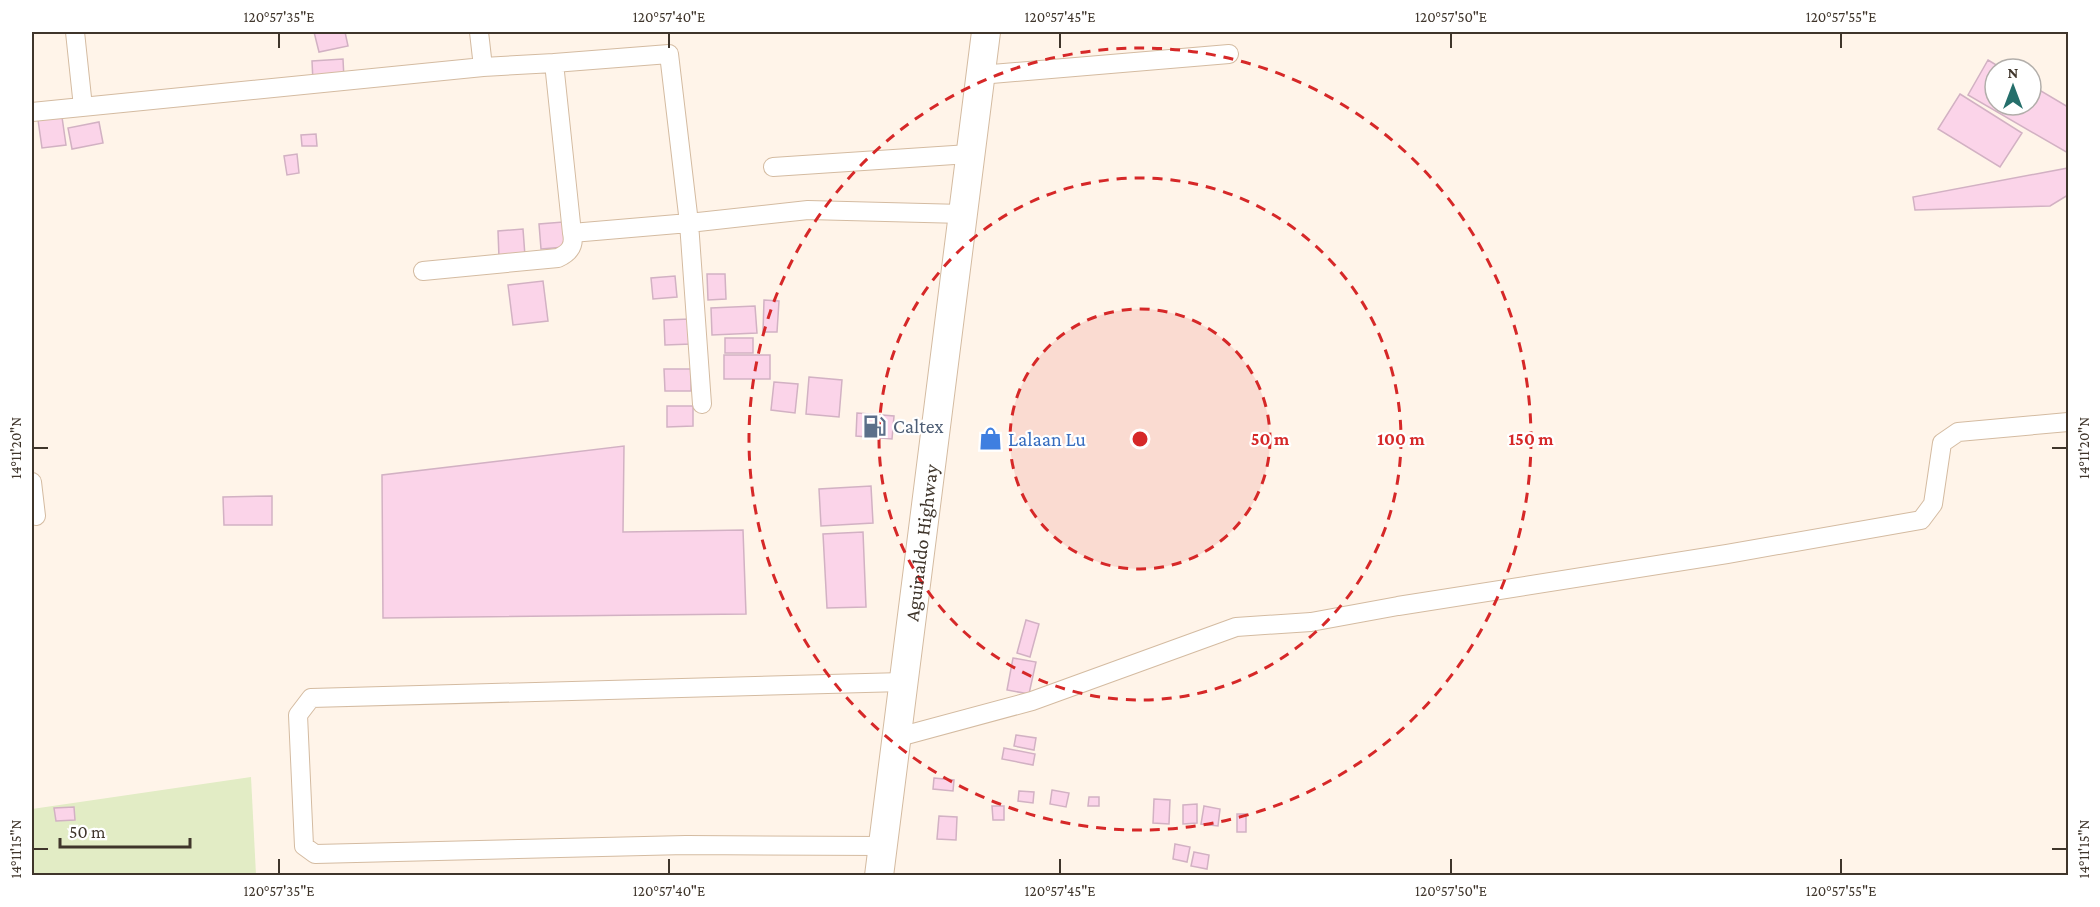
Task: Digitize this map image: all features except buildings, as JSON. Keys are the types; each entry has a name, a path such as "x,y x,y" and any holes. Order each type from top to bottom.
{"main road":[{"name":"Aguinaldo Highway","path":"879,876 986,32"}],"street":[{"path":"75,32 83,107"},
{"path":"479,32 483,67"},
{"path":"32,112 483,67 669,54 689,223 702,404"},
{"path":"980,75 1228,54"},
{"path":"423,271 558,258 570,250 573,241 554,63"},
{"path":"773,167 969,154"},
{"path":"572,233 808,210 963,214"},
{"path":"895,738 1032,701 1236,627 1311,622 1921,520 1933,504 1942,443 1958,432 2068,422"},
{"path":"32,482 36,516"},
{"path":"882,846 686,845 315,854 304,846 297,715 311,698 903,682"}],"green space":[{"path":"251,777 256,875 32,875 32,809"}],"place":[{"name":"Caltex","path":"875,426"},
{"name":"Lalaan Lu","path":"990,439"}]}
